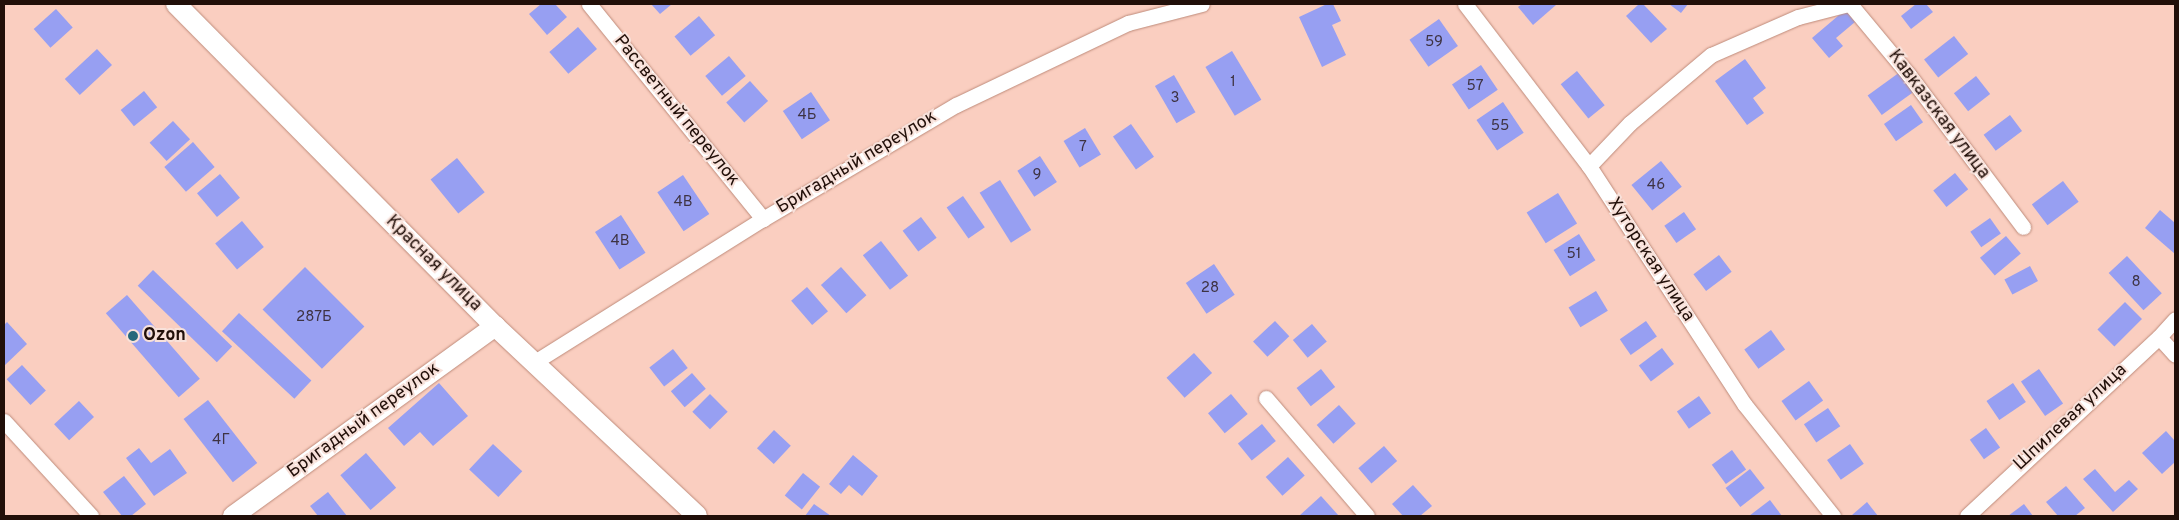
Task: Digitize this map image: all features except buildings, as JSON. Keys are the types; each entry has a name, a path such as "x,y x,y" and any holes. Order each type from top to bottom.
{"main road":[{"name":"Красная улица","path":"176,4 532,363 697,516"},
{"name":"Бригадный переулок","path":"233,516 495,326"}],"street":[{"name":"Рассветный переулок","path":"588,4 763,219"},
{"name":"Бригадный переулок","path":"532,363 763,219 956,105 1128,23 1202,4"},
{"name":"Хуторская улица","path":"1465,4 1589,166 1745,405 1833,516"},
{"name":"Кавказская улица","path":"1589,166 1630,123 1711,54 1798,16 1849,4 1910,75 2023,227"},
{"name":"Шпилевая улица","path":"1967,516 2159,337 2175,319"},
{"path":"2159,337 2175,355"},
{"path":"1266,398 1367,516"},
{"path":"4,421 91,516"}],"place":[{"name":"Ozon","path":"133,336"}]}
